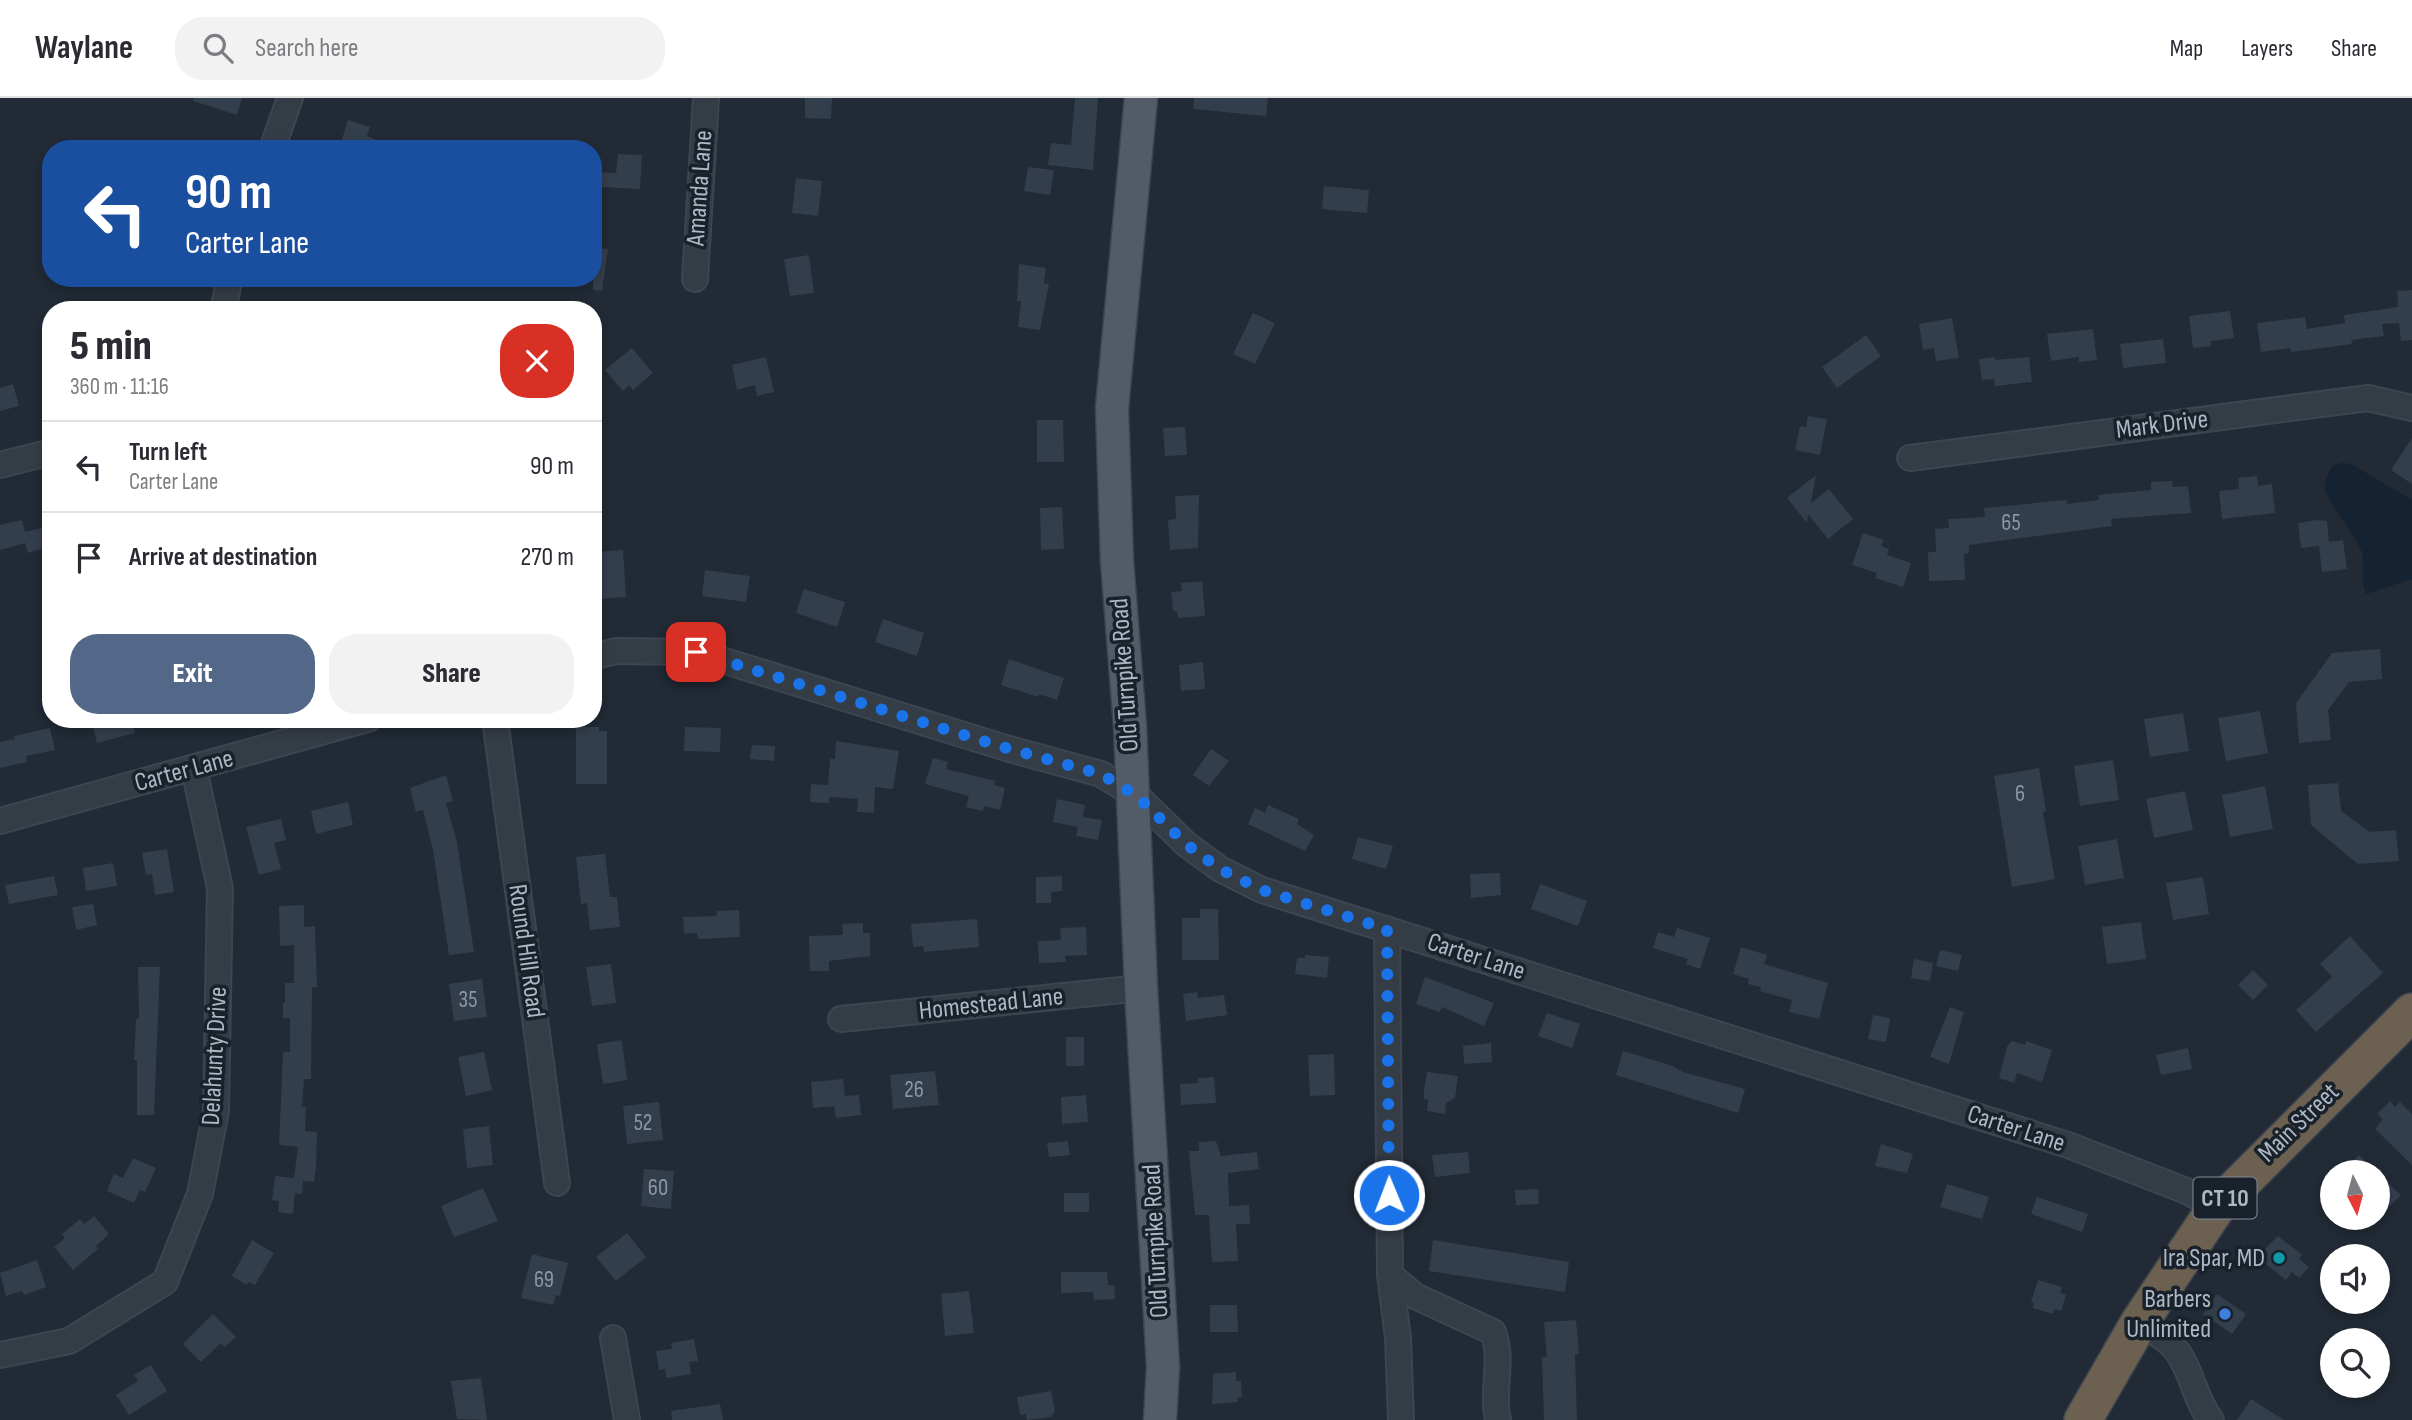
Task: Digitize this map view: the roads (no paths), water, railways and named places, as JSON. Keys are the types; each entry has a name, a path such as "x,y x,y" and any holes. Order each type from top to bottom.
{"highway":[{"name":"Main Street","path":"2083,1420 2139,1323 2216,1208 2412,1012"}],"main road":[{"name":"Old Turnpike Road","path":"1141,98 1112,408 1116,561 1133,793 1141,988 1163,1367 1160,1420"}],"street":[{"path":"275,140 290,98"},
{"name":"Amanda Lane","path":"695,279 706,98"},
{"name":"Mark Drive","path":"1910,458 2368,398 2412,408"},
{"path":"0,465 42,454"},
{"name":"Carter Lane","path":"602,654 616,650 696,652 1006,748 1101,774 1133,793 1186,844 1220,869 1262,890 2068,1145 2189,1192 2216,1208"},
{"name":"Carter Lane","path":"0,821 194,769 318,728"},
{"name":"Round Hill Road","path":"496,728 557,1183"},
{"name":"Delahunty Drive","path":"0,1355 69,1341 165,1282 200,1194 216,1111 220,888 194,769"},
{"path":"1387,929 1390,1275 1398,1338 1401,1420"},
{"name":"Homestead Lane","path":"841,1019 1141,988"},
{"path":"1390,1275 1415,1296 1493,1332 1499,1347 1494,1403 1498,1420"},
{"path":"2139,1323 2167,1340 2179,1354 2197,1396 2211,1420"},
{"path":"613,1338 627,1420"}],"water":[{"path":"2351,464 2412,500 2412,579 2366,594 2361,550 2325,491 2325,482 2332,466"}],"place":[{"name":"Ira Spar, MD","path":"2279,1258"},
{"name":"Barbers Unlimited","path":"2225,1314"}]}
